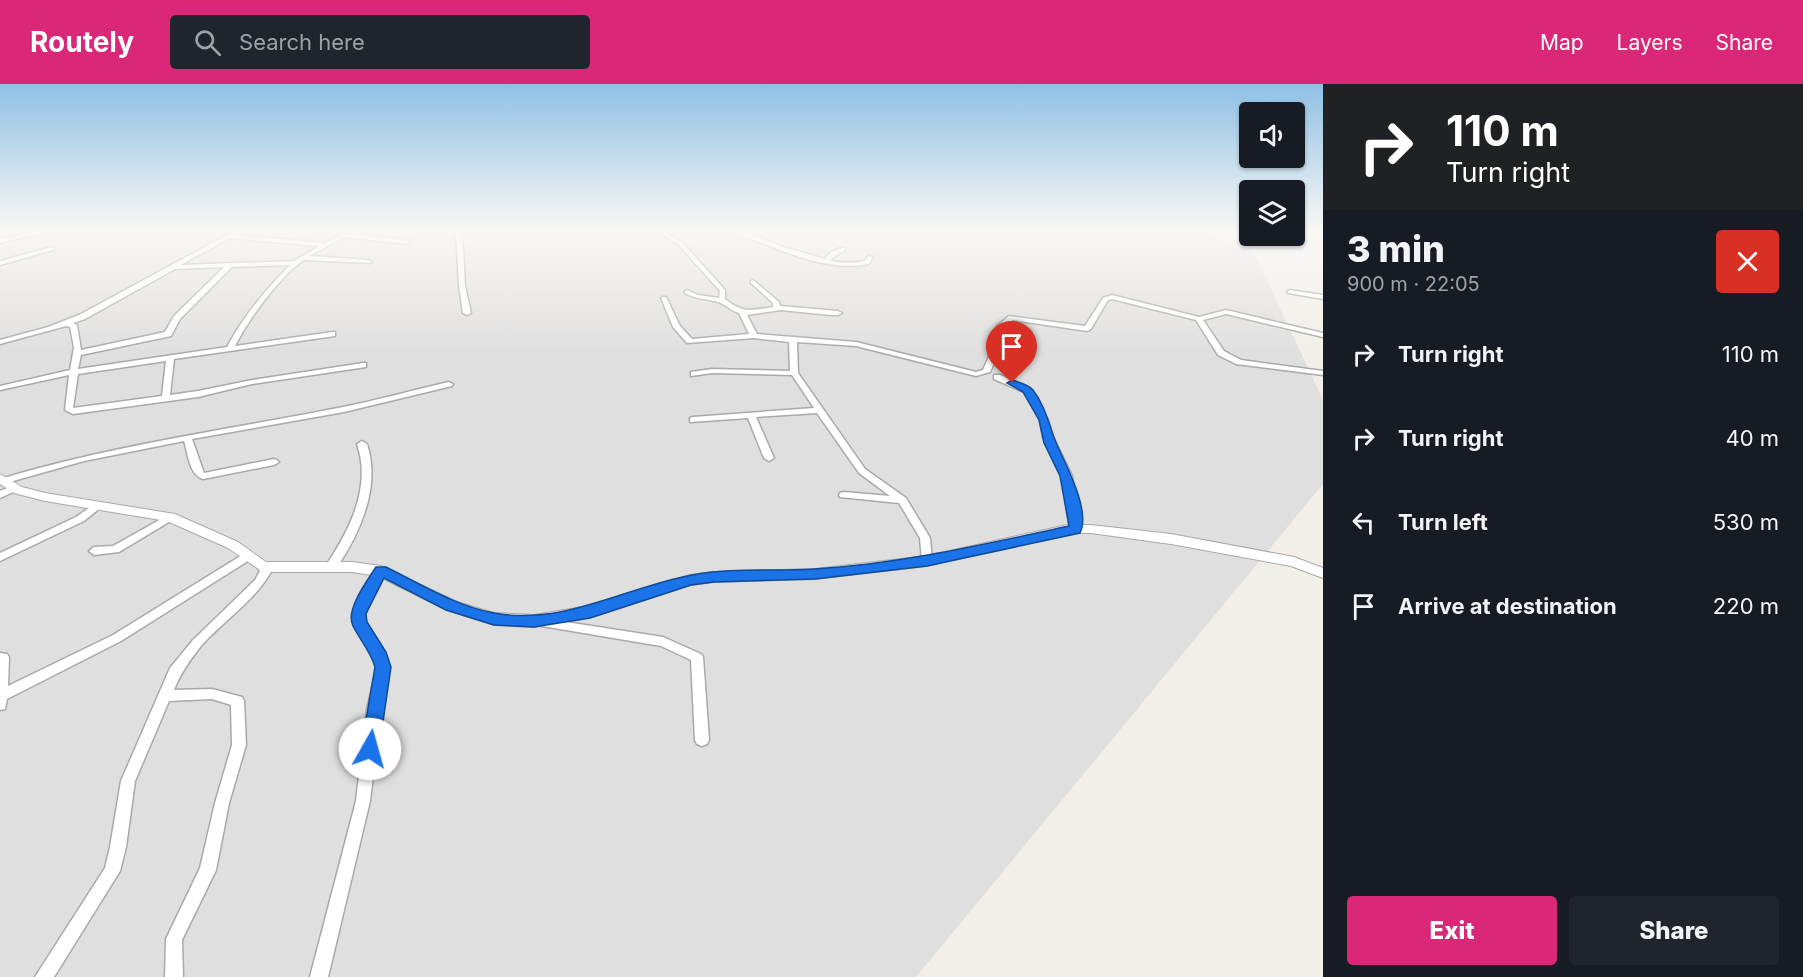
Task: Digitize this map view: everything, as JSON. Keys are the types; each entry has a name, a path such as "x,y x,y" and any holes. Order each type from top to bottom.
{"street":[{"path":"0,342 67,324 109,304 167,271"},
{"path":"77,352 152,345 168,334 177,318 224,271"},
{"path":"230,349 239,330 289,271"},
{"path":"461,271 466,314"},
{"path":"705,271 723,291 722,300"},
{"path":"753,282 777,303 776,308"},
{"path":"687,292 696,297 722,300 742,312 754,336"},
{"path":"1290,292 1323,297"},
{"path":"664,298 678,327 690,341 740,339 754,336 856,344 976,374 986,372 1001,338 1001,326 1012,318 1087,329 1105,299 1112,297 1198,319 1226,312 1323,335"},
{"path":"742,312 793,308 814,313 838,313"},
{"path":"1198,319 1221,353 1232,360 1323,373"},
{"path":"67,324 74,327 77,352 72,372 69,410 73,411 363,365"},
{"path":"0,388 72,372 332,334"},
{"path":"793,340 794,373 862,471 902,500 925,538 927,561"},
{"path":"152,345 152,361"},
{"path":"166,398 171,358"},
{"path":"694,374 712,371 794,373"},
{"path":"997,377 1028,390 1044,420 1050,443 1067,476 1076,519 1075,529"},
{"path":"4,486 68,461 186,437 330,412 448,384"},
{"path":"693,420 820,410"},
{"path":"751,415 769,458"},
{"path":"186,437 199,474 203,476 274,462"},
{"path":"331,567 342,554 363,502 367,456 362,444"},
{"path":"4,486 45,497 170,517 233,545 266,570 259,583 192,650 175,672 128,781 112,871 44,977"},
{"path":"844,495 902,500"},
{"path":"0,557 80,519 96,506"},
{"path":"94,552 115,549 170,517"},
{"path":"534,621 590,612 690,580 714,576 815,574 927,561 1075,529 1171,539 1294,562 1323,573"},
{"path":"1,699 117,638 247,556"},
{"path":"263,567 331,567 381,571 452,606 494,619 534,621 663,642 697,657 702,740"},
{"path":"319,977 363,801 374,709 383,667 380,657 359,623 358,614 381,571"},
{"path":"1,699 3,657"},
{"path":"166,696 225,696 237,701 239,717 239,745 222,803 208,870 174,939 174,977"}],"shaded area":[{"path":"0,271 1262,271 1323,400 1323,484 916,977 0,977"}],"route":[{"path":"370,749 374,709 383,667 380,657 359,623 358,614 381,571 399,577 423,593 452,606 494,619 534,621 590,612 631,601 690,580 714,576 815,574 927,561 1075,529 1076,519 1067,476 1058,454 1050,443 1044,420 1028,390 1012,383"}]}
